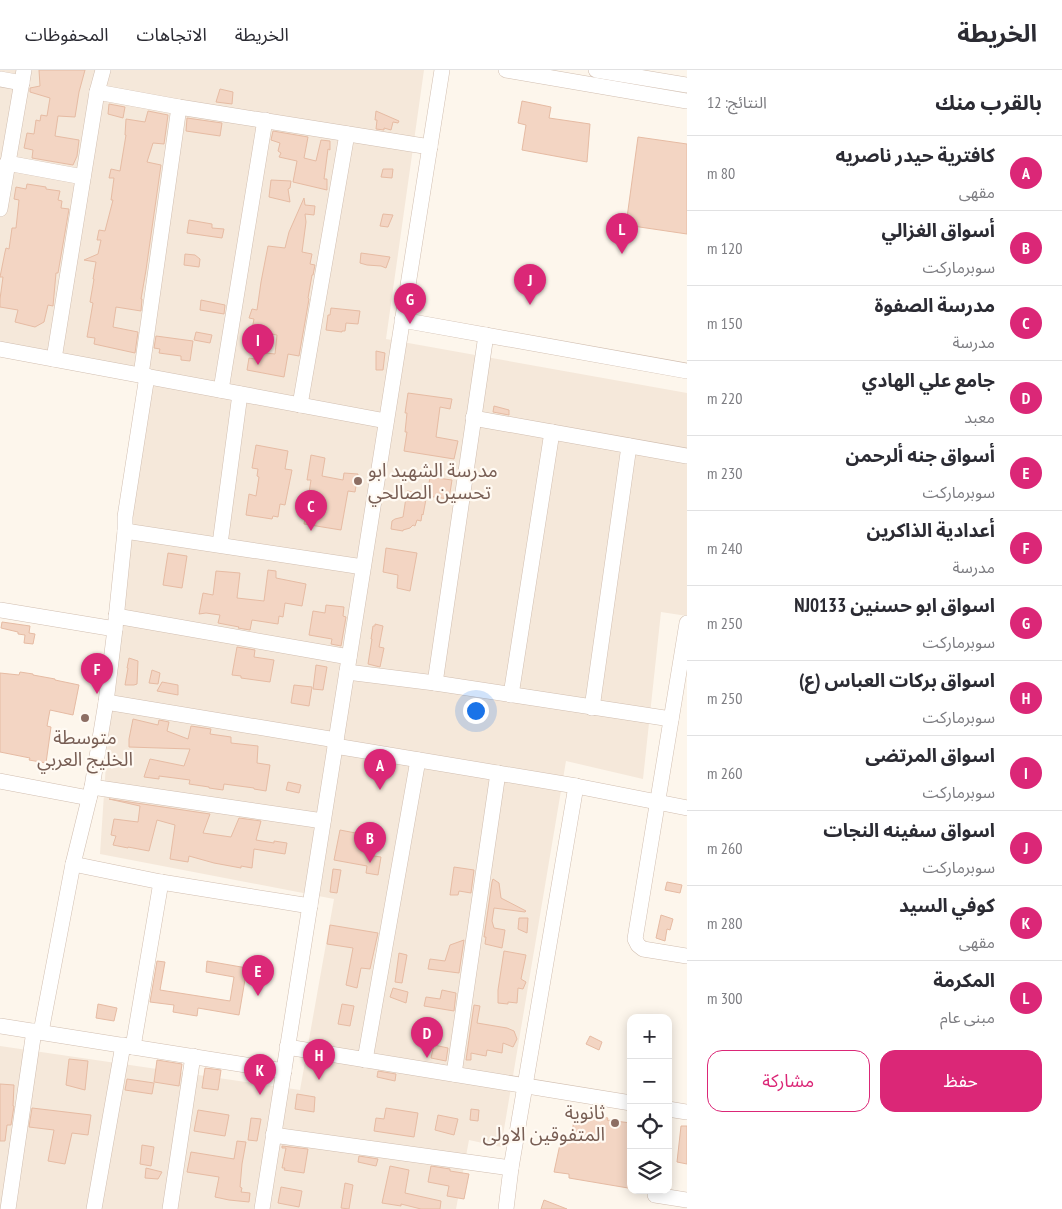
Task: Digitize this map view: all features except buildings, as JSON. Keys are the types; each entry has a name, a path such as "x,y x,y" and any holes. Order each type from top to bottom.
{"street":[{"path":"54,359 97,92 103,70"},
{"path":"262,1209 442,70"},
{"path":"506,70 687,101"},
{"path":"596,70 684,80"},
{"path":"0,79 23,76 0,209"},
{"path":"97,92 430,148"},
{"path":"8,1209 37,1032 73,864 91,792 106,702 116,623 125,517 180,107"},
{"path":"221,390 265,120"},
{"path":"300,405 347,134"},
{"path":"7,164 84,177"},
{"path":"402,320 687,371"},
{"path":"435,683 486,335"},
{"path":"0,349 386,421"},
{"path":"220,544 240,394"},
{"path":"473,418 687,456"},
{"path":"511,695 552,432"},
{"path":"592,708 629,446"},
{"path":"125,531 363,567"},
{"path":"0,610 116,623 348,664 435,683 671,719"},
{"path":"687,624 636,933 638,945 643,949 687,956"},
{"path":"106,702 335,743 418,760 576,786 687,808"},
{"path":"366,1060 418,760"},
{"path":"454,1074 498,773"},
{"path":"0,781 323,821"},
{"path":"506,1209 511,1168 576,786"},
{"path":"73,864 161,882 310,906"},
{"path":"94,1209 161,882"},
{"path":"0,1026 284,1071"},
{"path":"287,1047 627,1102"},
{"path":"170,1209 193,1056"},
{"path":"672,1110 687,1112"},
{"path":"273,1135 511,1168"},
{"path":"655,1198 687,1200"}],"shaded area":[{"path":"0,70 424,70 386,339 687,393 687,616 661,612 643,779 566,761 501,1147 469,1140 456,1209 0,1209 0,1046 300,1090 334,899 100,854 115,629 144,376 0,348"}],"place":[{"name":"المكرمة","path":"622,254"},
{"name":"اسواق سفينه النجات","path":"530,305"},
{"name":"اسواق ابو حسنين NJ0133","path":"410,324"},
{"name":"اسواق المرتضى","path":"258,365"},
{"name":"مدرسة الشهيد ابو تحسين الصالحي","path":"358,481"},
{"name":"مدرسة الصفوة","path":"311,531"},
{"name":"أعدادية الذاكرين","path":"97,694"},
{"name":"متوسطة الخليج العربي","path":"85,718"},
{"name":"كافترية حيدر ناصريه","path":"380,790"},
{"name":"أسواق الغزالي","path":"370,863"},
{"name":"أسواق جنه ألرحمن","path":"258,996"},
{"name":"جامع علي الهادي","path":"427,1058"},
{"name":"اسواق بركات العباس (ع)","path":"319,1080"},
{"name":"كوفي السيد","path":"260,1095"},
{"name":"ثانوية المتفوقين الاولى","path":"615,1123"}]}
